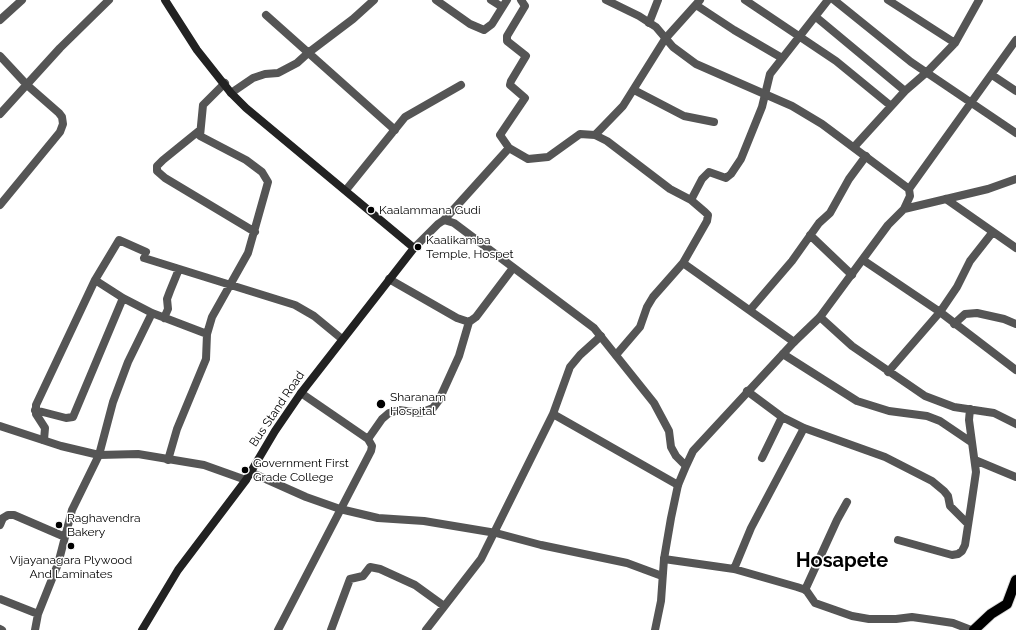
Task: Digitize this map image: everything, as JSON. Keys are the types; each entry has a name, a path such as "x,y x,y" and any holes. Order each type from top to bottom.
{"main road":[{"path":"165,0 198,50 231,93 286,142 346,190 414,248"},
{"name":"Bus Stand Road","path":"142,630 178,570 246,480 275,431 301,393 414,248"},
{"path":"972,630 991,614 1011,603 1016,580"}],"street":[{"path":"0,20 22,0"},
{"path":"0,114 60,48 110,0"},
{"path":"231,93 253,78 286,70 298,63 308,53 354,19 374,0"},
{"path":"436,0 470,24 484,30 490,27 504,4 491,0"},
{"path":"521,0 525,6 507,36 507,41 526,56 510,85 525,98 500,135 509,148 528,159 548,158 580,134 595,135 621,151 670,189 691,200 708,215 707,221 683,263 652,297 646,307 640,327 616,355"},
{"path":"649,23 658,0"},
{"path":"745,0 843,66 891,106"},
{"path":"691,200 702,179 709,172 726,178 731,174 748,143 765,96 770,74 801,37 828,0"},
{"path":"834,0 911,62 1016,133"},
{"path":"888,0 954,42"},
{"path":"854,147 905,91 927,72 954,42 979,0"},
{"path":"610,1 656,27 665,39 696,64 765,96 792,106 822,124 909,189"},
{"path":"595,135 623,106 665,39 698,2 734,30 782,58"},
{"path":"266,15 395,130"},
{"path":"816,17 905,91"},
{"path":"655,630 660,601 664,558 678,485 693,451 794,342 820,317 888,226 904,209 910,196 909,189 1016,40"},
{"path":"0,56 27,85 62,117 63,124 60,132 0,205"},
{"path":"992,75 1016,91"},
{"path":"168,460 177,429 206,359 207,334 212,318 248,253 268,182 267,178 246,160 202,138 199,134 203,122 201,113 203,105 224,83"},
{"path":"346,190 406,118 461,85"},
{"path":"634,90 684,116 714,122"},
{"path":"200,130 163,160 157,166 157,171 165,178 255,232"},
{"path":"414,248 444,220 493,168 509,148"},
{"path":"750,310 792,261 819,223 830,213 849,179 866,156"},
{"path":"904,209 988,189 1016,179"},
{"path":"946,199 992,233 1016,248"},
{"path":"444,220 454,223 584,320 602,336 654,403 669,431 671,448 676,456 686,466"},
{"path":"888,372 940,312 957,287 970,261 992,233"},
{"path":"810,235 852,275"},
{"path":"44,440 45,425 38,418 35,410 95,280 119,240 145,255 180,269 295,305 314,316 342,339"},
{"path":"863,260 940,312 1016,370"},
{"path":"683,263 794,342"},
{"path":"368,439 382,419 389,413 399,410 420,413 432,408 439,400 459,356 469,322 476,317 513,268"},
{"path":"164,318 168,309 167,299 180,269"},
{"path":"389,279 457,318 469,322"},
{"path":"95,280 123,298 152,313 207,334"},
{"path":"35,410 66,418 73,417 123,298"},
{"path":"35,630 38,614 58,564 72,510 99,455 113,402 128,362 152,313"},
{"path":"954,324 957,319 969,313 976,313 1014,323 1016,314"},
{"path":"820,317 852,346 925,396 940,403 994,413 1016,424"},
{"path":"426,630 481,559 496,533 553,414 570,367 580,355 602,336"},
{"path":"783,354 857,402 889,411 927,416 940,421 971,442"},
{"path":"748,391 782,417 804,428 885,457 932,481 944,491 948,496 950,506 968,524"},
{"path":"278,630 371,451 372,446 368,439 301,393"},
{"path":"898,540 952,555 962,552 965,545 976,472 971,442 970,409"},
{"path":"553,414 678,485"},
{"path":"762,458 782,417"},
{"path":"0,426 99,455 138,454 204,465 246,480"},
{"path":"734,569 751,528 804,428"},
{"path":"975,460 1016,476"},
{"path":"250,472 306,497 340,509 378,518 424,521 496,533 541,545 627,563 662,576"},
{"path":"805,590 837,520 847,502"},
{"path":"0,525 3,518 8,515 14,515 65,537"},
{"path":"664,558 734,569 805,590 815,603 852,616 868,619 896,619 912,617 953,623 972,630"},
{"path":"331,630 349,580 353,577 363,576 370,567 380,569 415,585 444,606"},
{"path":"0,599 38,614"}],"place":[{"name":"Kaalammana Gudi","path":"371,210"},
{"name":"Kaalikamba Temple, Hospet","path":"418,247"},
{"name":"Sharanam Hospital","path":"381,404"},
{"name":"Government First Grade College","path":"245,470"},
{"name":"Raghavendra Bakery","path":"59,525"},
{"name":"Vijayanagara Plywood And Laminates","path":"71,546"}],"district":[{"name":"Hosapete","path":"842,561"}]}
